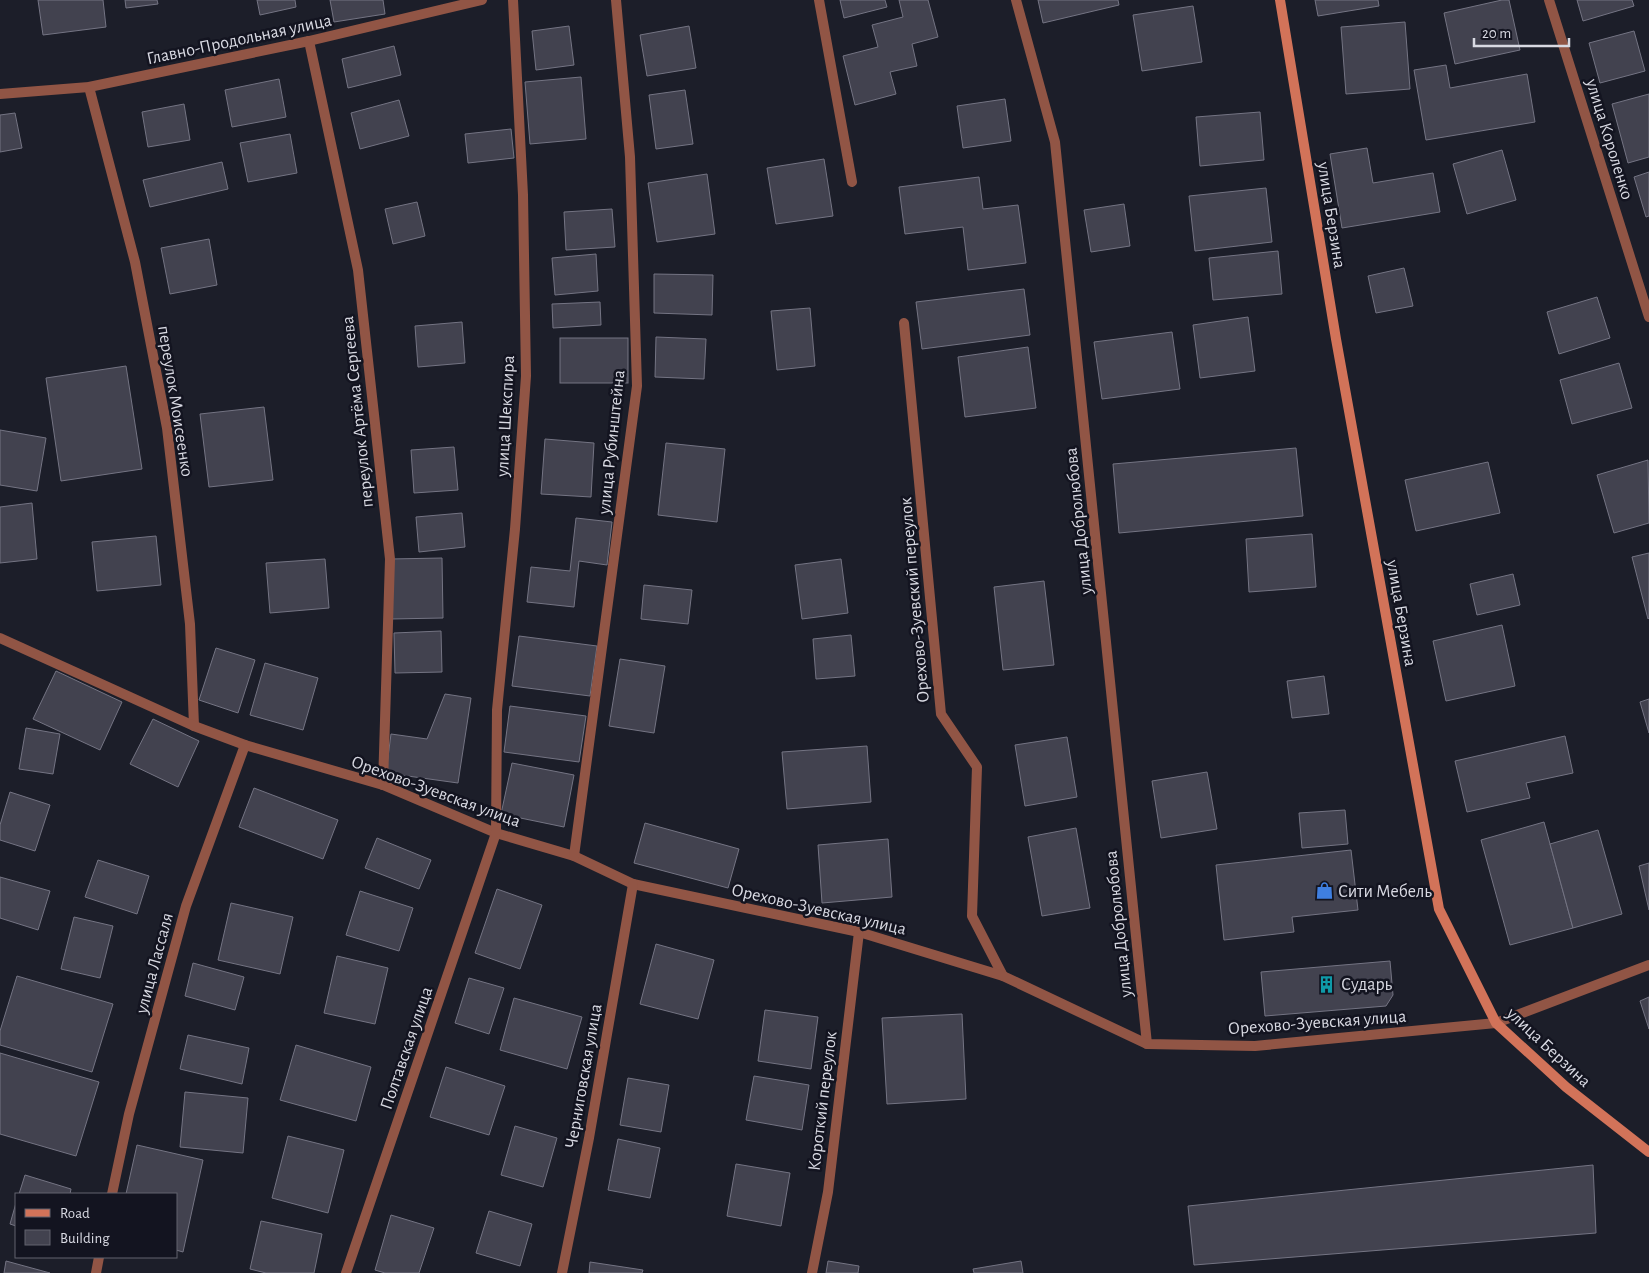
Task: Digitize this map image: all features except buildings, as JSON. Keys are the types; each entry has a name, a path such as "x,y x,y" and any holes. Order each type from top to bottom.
{"main road":[{"name":"улица Берзина","path":"1280,0 1336,339 1439,909 1496,1023 1566,1087 1649,1152"}],"street":[{"name":"Главно-Продольная улица","path":"0,94 89,86 309,41 482,0"},
{"name":"улица Шекспира","path":"496,833 497,710 515,529 526,376 523,195 513,0"},
{"name":"улица Рубинштейна","path":"574,856 637,386 630,157 616,0"},
{"path":"819,0 852,182"},
{"name":"улица Добролюбова","path":"1016,0 1056,142 1147,1044"},
{"name":"улица Короленко","path":"1549,0 1649,317"},
{"name":"переулок Артёма Сергеева","path":"309,41 358,270 390,559 383,785"},
{"name":"переулок Моисеенко","path":"89,86 135,262 166,428 190,624 194,726"},
{"name":"Орехово-Зуевский переулок","path":"904,324 941,714 977,767 972,916 1003,976"},
{"name":"Орехово-Зуевская улица","path":"0,638 194,726 245,745 383,785 496,833 574,856 633,884 859,932 1003,976 1147,1044 1255,1046 1496,1023 1649,965"},
{"name":"улица Лассаля","path":"112,1193 129,1114 186,906 245,745"},
{"name":"Полтавская улица","path":"346,1273 496,833"},
{"name":"Черниговская улица","path":"562,1273 589,1138 633,884"},
{"name":"Короткий переулок","path":"812,1273 828,1192 859,932"},
{"path":"96,1273 99,1258"}],"place":[{"name":"Сити Мебель","path":"1324,891"},
{"name":"Сударь","path":"1327,984"}]}
